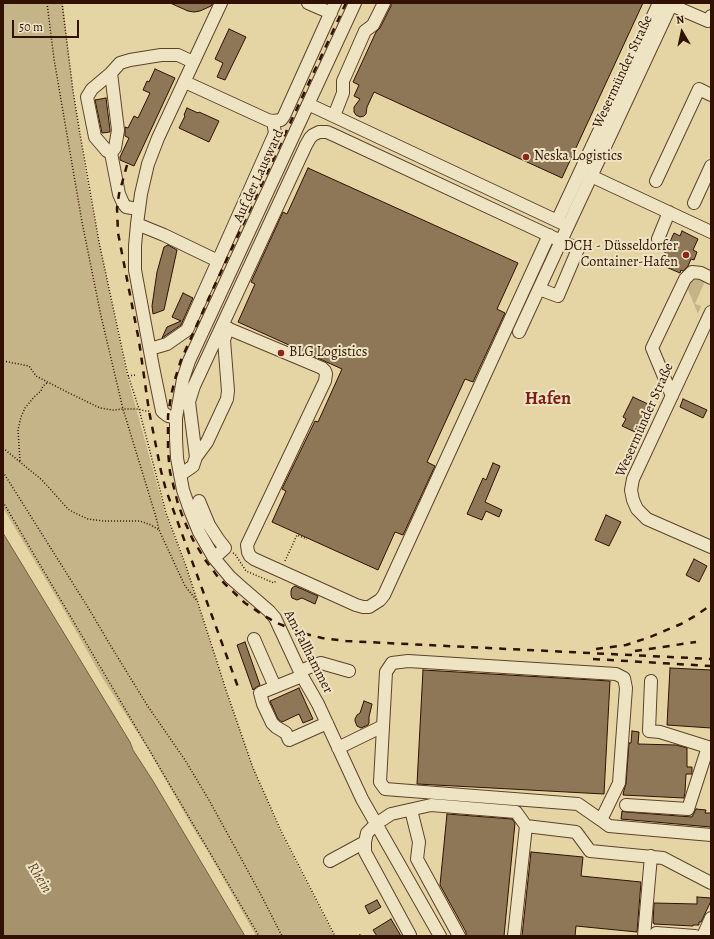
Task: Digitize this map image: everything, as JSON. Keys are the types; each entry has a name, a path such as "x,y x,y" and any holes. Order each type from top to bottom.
{"street":[{"path":"176,418 164,414 162,411 135,270 138,209 148,164 158,138 221,3"},
{"path":"185,82 268,120 281,120 333,8 308,3"},
{"name":"Auf der Lausward","path":"189,361 355,3"},
{"path":"334,116 343,93 343,81 365,31 373,25 384,3"},
{"path":"308,104 563,224 659,3"},
{"path":"671,4 708,21 711,16"},
{"name":"Wesermünder Straße","path":"520,332 561,241 563,224 591,176 671,4"},
{"path":"138,209 126,207 123,203 119,194 111,153 107,151 95,137 87,97 92,89 111,73 120,63 161,55 178,55 193,62"},
{"path":"111,73 118,130 115,148 111,153"},
{"path":"656,181 699,89 711,95"},
{"path":"150,349 167,344 187,330 274,132 273,121"},
{"path":"196,457 190,402 194,386 225,327 306,145 313,135 319,132 327,132 336,136 578,248 558,296 539,289"},
{"path":"694,203 711,166"},
{"path":"591,176 711,232"},
{"path":"658,239 669,212"},
{"path":"137,224 164,235 218,261"},
{"path":"225,327 322,368 326,374 325,381 247,545 250,556 356,605 369,607 380,600 384,595 548,235"},
{"path":"672,396 652,348 685,278 692,272 701,273 711,278"},
{"name":"Wesermünder Straße","path":"711,312 633,479 631,490 637,509 647,519 711,547"},
{"path":"180,476 193,466 196,457 207,442 227,399 228,391 224,340 225,327"},
{"name":"Am Fallhammer","path":"189,361 183,379 176,418 176,447 180,476 190,510 199,532 214,558 230,577 264,606 277,623 301,674 318,704 362,799 440,936"},
{"path":"199,501 209,525 225,548 214,558"},
{"path":"254,639 275,687"},
{"path":"601,820 619,783 626,688 624,678 616,674 408,661 392,663 386,672 380,782 385,789 578,804 609,826 711,834"},
{"path":"327,723 289,740 286,733 272,723 263,704 260,693 275,687 321,663 349,671"},
{"path":"626,806 688,809 710,748 660,732 649,731 651,681"},
{"path":"338,748 383,726"},
{"path":"410,935 365,852 365,842 367,833 376,824 391,814 431,805 516,812 526,826 514,936"},
{"path":"410,810 419,842 417,859 459,936"},
{"path":"526,826 576,832 590,851 663,858 711,883"},
{"path":"330,861 365,842"},
{"path":"644,936 651,856"},
{"path":"703,936 711,918"},
{"path":"656,936 656,933 696,936"}],"path":[{"path":"47,3 54,58 82,222 101,316 123,409 156,517 158,530 185,586 199,603"},
{"path":"3,361 29,366 36,376 100,408 113,410 139,409 162,411"},
{"path":"128,376 135,375"},
{"path":"20,462 18,430 21,417 25,408 48,382"},
{"path":"3,448 42,480 68,509 75,514 103,521 140,521 151,525 158,530"},
{"path":"3,472 147,705 185,760 257,887 282,936"},
{"path":"3,502 259,936"}],"shaded area":[{"path":"3,3 63,3 73,91 87,180 99,241 126,372 165,513 186,567 227,694 253,768 281,833 334,936 256,936 146,746 103,679 3,508"},
{"path":"696,279 705,281 695,304 701,306 698,314 686,285"}],"water":[{"name":"Rhein","path":"3,533 130,742 133,750 245,936 3,936"}],"building":[{"path":"170,3 213,3 211,6 194,12"},
{"path":"391,3 643,3 562,178 374,92 367,107 366,114 360,117 356,115 354,112 354,107 360,99 354,96 359,85 353,82 376,32 380,28 391,6"},
{"path":"229,29 246,37 225,80 217,77 223,63 215,59"},
{"path":"155,69 175,78 134,166 120,160 129,138 125,136 125,127 128,128 134,116 138,118 150,93 143,90 147,81 149,82"},
{"path":"106,98 110,132 102,133 95,100"},
{"path":"187,108 219,121 209,142 179,128"},
{"path":"308,168 518,263 497,309 505,313 473,382 465,379 427,462 435,466 403,535 395,532 378,570 272,522 286,491 282,489 315,421 318,422 342,369 238,322 255,284 251,282 283,212 287,214"},
{"path":"682,231 698,239 693,250 697,252 694,260 691,259 688,266 683,271 681,270 680,273 666,267 668,264 661,261 674,233 680,236"},
{"path":"168,245 177,250 164,310 153,314 152,306 157,272 164,247"},
{"path":"183,293 193,298 181,325 162,338 167,327 181,321 172,317"},
{"path":"633,397 650,405 635,432 622,426 626,419 623,417"},
{"path":"683,399 707,410 703,418 680,407"},
{"path":"493,463 500,466 485,502 502,510 499,517 486,511 482,520 467,514 483,478 486,480"},
{"path":"606,515 621,522 609,546 595,540"},
{"path":"694,559 707,566 699,582 686,575"},
{"path":"295,586 318,596 315,604 302,598 297,600 292,598 291,591"},
{"path":"245,642 260,685 253,690 237,645"},
{"path":"670,668 711,670 711,728 667,725"},
{"path":"423,670 610,681 604,794 417,784"},
{"path":"299,688 313,719 303,723 299,714 282,722 278,719 270,701"},
{"path":"364,701 372,704 369,723 361,728 357,726 355,719 360,713"},
{"path":"632,731 639,732 638,744 676,745 687,748 687,767 692,767 692,774 686,774 684,798 623,795 626,784 629,743 631,743"},
{"path":"696,809 706,810 705,813 711,813 711,827 621,819 622,811 692,817"},
{"path":"447,814 512,819 515,823 504,936 466,936 466,932 440,885"},
{"path":"531,852 583,857 581,876 641,882 637,932 576,926 575,936 522,936"},
{"path":"697,897 711,898 701,922 699,922 699,925 693,926 653,923 654,903 697,904"},
{"path":"377,900 381,907 369,914 365,906"},
{"path":"391,919 401,936 377,936 373,930"}],"railway":[{"path":"346,3 213,289 181,360 175,379 168,416 168,451 170,472 178,504 193,540 218,577 245,603 277,623 302,633 322,638 346,641 711,659"},
{"path":"127,165 119,194 117,208 118,233 139,341 149,411 161,471 166,490 238,687"},
{"path":"596,649 626,645 650,637 681,624 711,605"},
{"path":"635,651 696,642"},
{"path":"593,659 711,666"}],"place":[{"name":"Neska Logistics","path":"526,157"},
{"name":"DCH - Düsseldorfer Container-Hafen","path":"686,255"},
{"name":"BLG Logistics","path":"281,353"}],"district":[{"name":"Hafen","path":"548,400"}]}
